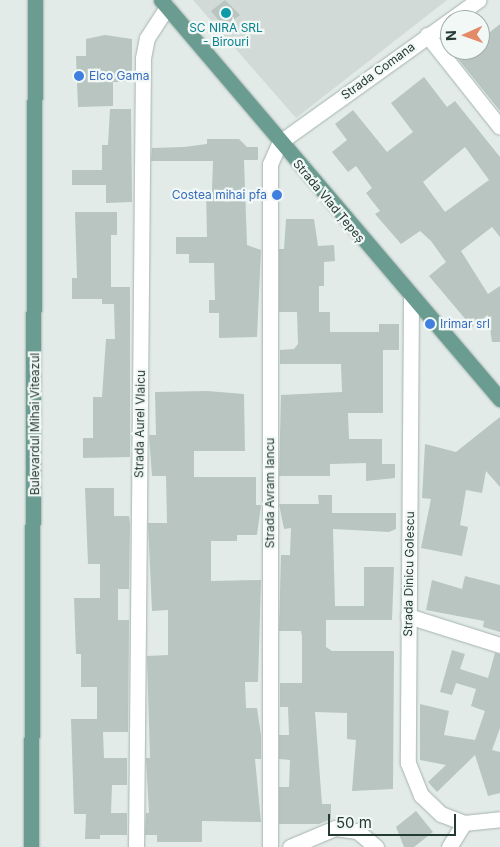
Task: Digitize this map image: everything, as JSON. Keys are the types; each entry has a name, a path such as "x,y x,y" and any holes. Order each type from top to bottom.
{"main road":[{"name":"Bulevardul Mihai Viteazul","path":"32,847 35,0"},
{"name":"Strada Vlad Țepeș","path":"164,3 411,298 500,399"}],"street":[{"name":"Strada Comana","path":"280,142 478,0"},
{"name":"Strada Aurel Vlaicu","path":"136,847 143,58 147,38 164,3"},
{"path":"427,35 500,127"},
{"name":"Strada Avram Iancu","path":"270,847 270,177 280,142"},
{"name":"Strada Dinicu Golescu","path":"411,298 408,763 429,805 464,823"},
{"path":"408,616 500,645"},
{"path":"449,847 464,823 500,819"},
{"path":"290,847 335,828 356,831 376,847"}],"shaded area":[{"path":"193,0 447,0 296,118"}],"building":[{"name":"SC NIRA SRL - Birouri","path":"225,0 240,15 224,27 211,11"},
{"path":"500,24 500,111 459,60 490,60 490,32"},
{"path":"105,35 132,39 132,82 113,82 113,106 78,107 76,56 86,56 86,39"},
{"path":"424,77 447,107 455,101 500,157 500,237 492,227 461,251 488,294 500,286 500,342 492,342 488,315 472,327 429,276 446,262 431,241 420,231 401,244 375,214 380,211 366,193 372,188 356,166 348,172 332,152 347,140 335,124 353,110 387,152 413,132 391,103","holes":["465,147 489,180 445,212 423,182"]},
{"path":"110,109 131,109 132,202 106,203 106,185 72,185 72,170 102,170 102,145 108,145"},
{"path":"207,139 239,139 247,147 258,147 258,160 244,160 247,245 261,250 257,337 219,338 219,313 209,313 209,300 215,300 214,263 189,263 189,254 176,254 176,237 207,237 206,191 212,190 213,161 151,161 152,148 207,144"},
{"path":"75,212 117,212 117,235 111,235 111,287 130,287 130,457 83,458 83,438 93,438 93,397 102,397 106,339 115,339 114,304 102,304 102,299 72,299 72,278 77,278"},
{"path":"286,219 314,219 318,246 334,245 335,261 324,262 324,286 319,286 319,312 330,312 330,332 379,332 379,324 399,324 399,350 383,350 383,413 348,413 349,439 382,439 382,464 395,464 395,478 366,481 366,463 330,464 330,476 279,476 281,395 342,392 341,364 280,364 280,350 294,349 298,344 297,312 279,312 279,249 284,249"},
{"path":"207,391 244,394 245,451 194,451 194,477 256,477 256,505 261,505 257,535 237,535 237,541 211,541 211,581 261,580 258,682 245,682 246,708 257,708 261,735 261,759 255,759 261,822 202,821 202,842 157,842 157,835 145,835 146,813 149,813 146,758 150,758 147,656 168,655 168,610 152,611 148,523 167,523 166,476 152,476 149,435 156,435 155,392"},
{"path":"500,417 500,487 486,471 482,493 466,490 460,525 468,527 462,556 421,548 431,499 422,498 425,444 456,452"},
{"path":"85,488 114,488 114,516 129,516 130,524 129,589 118,589 118,620 129,620 128,732 103,732 104,758 127,758 127,785 112,785 111,813 127,813 127,835 100,835 100,839 85,839 86,814 74,814 71,719 97,719 97,687 81,687 81,654 76,654 74,598 100,598 100,564 88,564"},
{"path":"318,495 332,495 332,513 396,513 396,529 389,532 333,529 335,606 364,606 364,567 394,567 392,620 326,620 326,647 332,651 394,651 393,789 352,791 356,740 347,739 347,713 315,712 322,804 331,804 331,819 319,824 279,824 279,787 289,787 290,760 279,759 279,735 289,735 288,707 280,707 280,683 302,683 302,636 301,631 279,631 281,555 290,555 291,528 284,529 279,504 319,504"},
{"path":"465,576 500,585 500,632 483,627 484,621 426,610 432,580 462,589"},
{"path":"452,650 465,654 460,669 488,678 495,653 500,654 500,728 492,750 500,752 500,793 488,796 475,755 437,792 428,782 446,765 420,760 420,704 449,711 444,735 475,740 485,711 471,706 476,689 456,683 452,695 440,692"},
{"path":"416,811 433,832 414,847 404,847 396,827"}],"place":[{"name":"SC NIRA SRL - Birouri","path":"226,13"},
{"name":"Elco Gama","path":"79,76"},
{"name":"Costea mihai pfa","path":"277,195"},
{"name":"Irimar srl","path":"430,324"}]}
